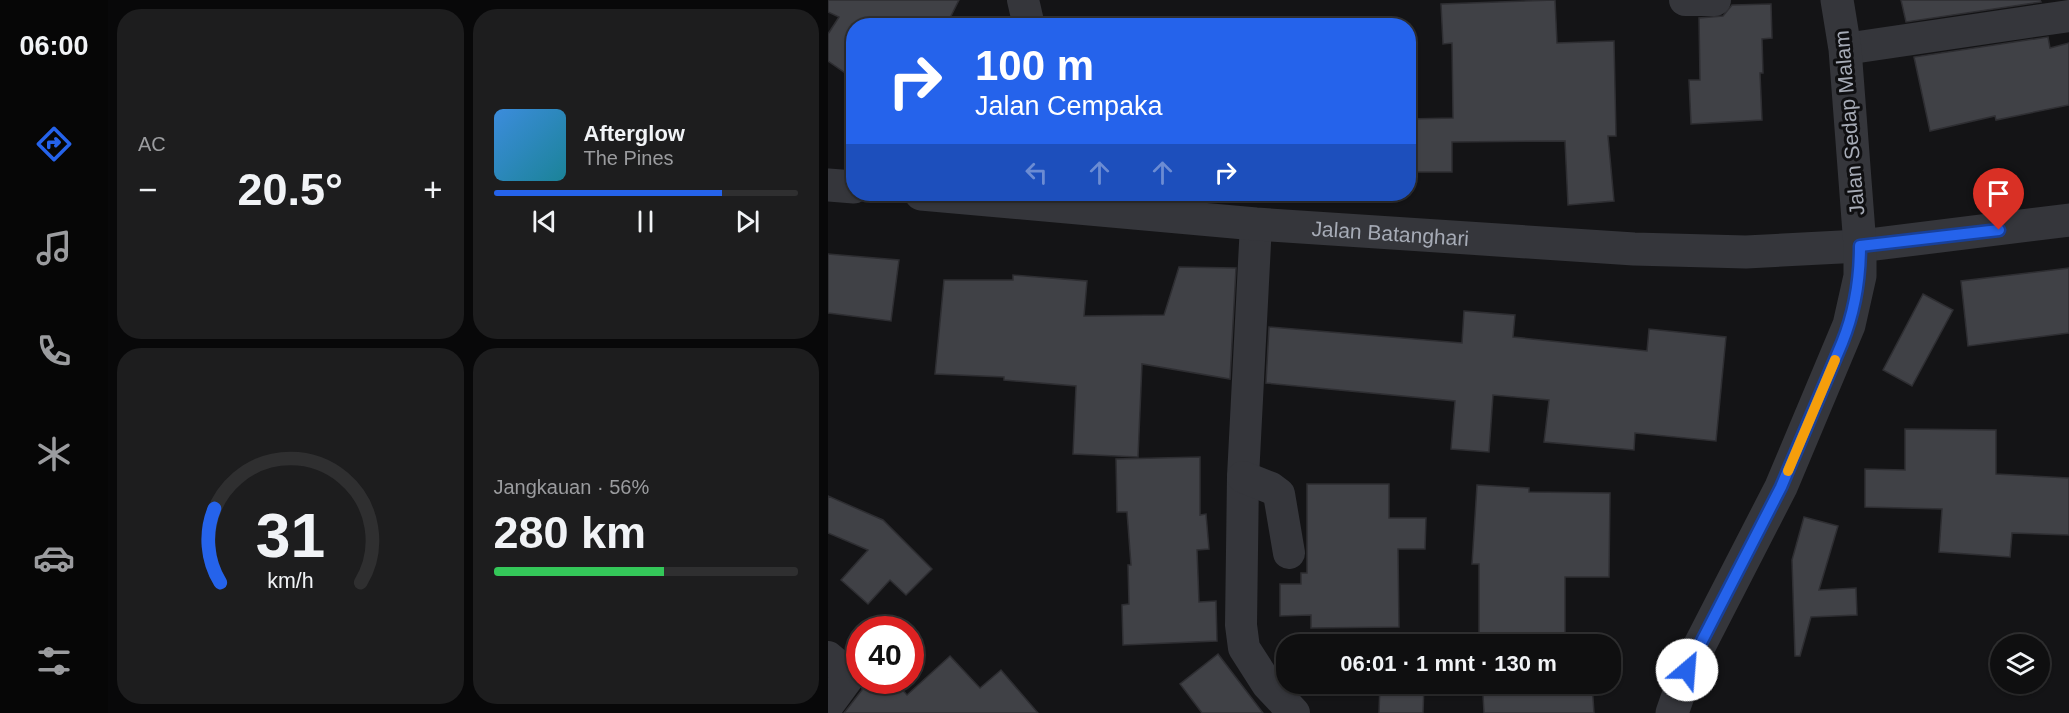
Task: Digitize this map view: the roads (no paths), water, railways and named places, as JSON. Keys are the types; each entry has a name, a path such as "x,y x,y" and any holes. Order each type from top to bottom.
{"street":[{"path":"1023,0 1027,18"},
{"path":"1685,0 1715,0"},
{"name":"Jalan Sedap Malam","path":"1672,713 1687,670 1781,487 1849,325 1860,276 1860,246 1845,49 1837,0"},
{"path":"1845,49 2069,16"},
{"path":"828,185 846,186"},
{"name":"Jalan Batanghari","path":"1068,201 1256,224 1634,249 1746,252 1860,246 2069,220"},
{"path":"1256,224 1243,477 1241,625 1244,648 1267,684 1294,713"},
{"path":"1243,477 1271,488 1279,495 1289,553"},
{"path":"828,657 846,672 847,679 828,705"}]}
